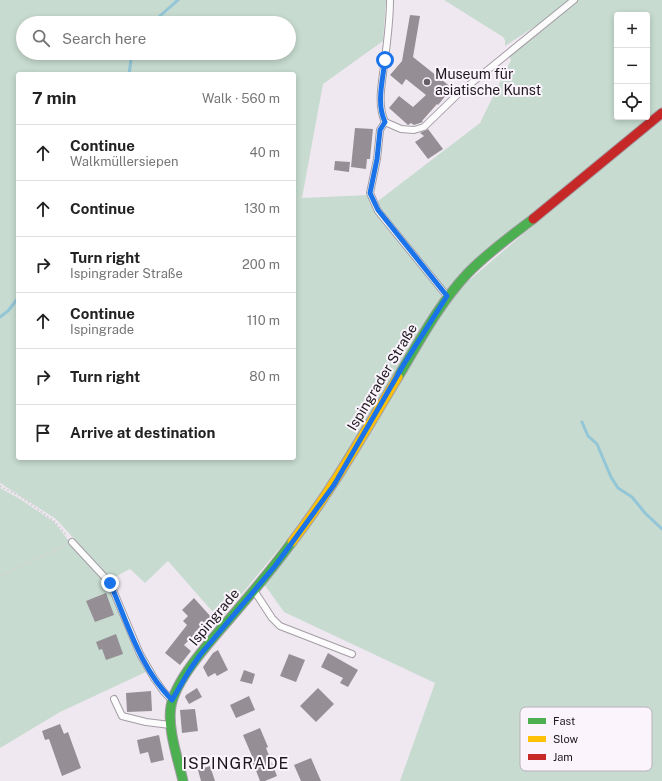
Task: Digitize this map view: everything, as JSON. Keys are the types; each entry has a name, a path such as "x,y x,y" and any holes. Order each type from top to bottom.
{"street":[{"name":"Ispingrader Straße","path":"275,566 334,485 404,364 447,296 476,265 662,113"},
{"name":"Ispingrade","path":"183,781 176,754 172,725 172,700 200,655 275,566"}],"lane":[{"path":"390,0 381,110 385,122 402,129 414,130 424,127 458,94 574,0"},
{"path":"385,122 380,130 377,159 370,193 378,210 447,296"},
{"path":"72,542 110,583 140,654 154,678 172,700"},
{"path":"254,590 272,618 280,626 352,654"},
{"path":"114,699 122,716 146,722 172,725"}],"path":[{"path":"0,486 21,497 54,521 72,542 0,576"}],"green space":[{"path":"0,0 386,0 383,41 323,84 302,198 368,195 445,297 333,484 220,620 168,561 145,583 130,569 111,579 56,519 0,483"},
{"path":"444,0 572,0 557,12 505,46 505,40 503,37"},
{"path":"578,0 662,0 662,111 448,293 382,210 378,201 480,123 511,60 509,55"},
{"path":"662,115 662,781 400,781 435,683 284,612 264,584 452,295"},
{"path":"0,488 20,499 54,522 72,545 109,584 148,671 60,712 0,748"}],"building":[{"path":"410,15 420,16 413,57 452,88 422,121 423,122 414,125 411,123 408,125 389,108 399,96 413,107 426,95 406,79 402,85 390,75 402,61"},
{"path":"355,128 373,129 370,159 367,159 366,169 351,167"},
{"path":"428,129 443,149 428,159 415,142 424,136 420,133"},
{"path":"335,161 350,162 349,172 334,170"},
{"path":"106,593 114,615 95,622 86,601"},
{"path":"194,598 211,617 184,645 191,651 180,665 165,653 187,625 183,621 188,616 182,610"},
{"path":"116,634 123,654 106,660 102,649 99,650 96,642"},
{"path":"218,650 228,670 217,676 215,673 208,677 203,667 213,653"},
{"path":"328,653 358,670 348,687 340,683 343,678 321,667"},
{"path":"289,654 305,660 296,682 280,676"},
{"path":"244,670 255,674 252,684 240,681"},
{"path":"197,688 202,697 189,704 185,697 186,695"},
{"path":"318,688 334,704 316,722 300,706"},
{"path":"151,691 152,711 127,712 126,693"},
{"path":"249,696 255,710 236,718 230,705"},
{"path":"195,709 198,731 182,733 180,710"},
{"path":"60,724 64,734 68,732 81,768 62,776 49,739 45,740 42,731"},
{"path":"260,728 277,776 265,781 260,781 253,763 255,763 243,735"},
{"path":"159,735 164,760 151,763 148,752 140,754 137,740"},
{"path":"311,758 321,781 301,781 294,765"},
{"path":"210,766 215,781 201,781 198,770"}],"waterway":[{"path":"160,16 178,0"},
{"path":"129,72 131,60"},
{"path":"0,317 8,311 16,301"},
{"path":"582,422 588,436 597,444 611,477 618,488 632,497 645,513 662,529"}],"traffic: fast":[{"path":"398,377 447,298 467,274 499,245 533,219"},
{"path":"183,781 170,724 171,706 175,694 181,681 199,655 259,584 292,542"}],"traffic: slow":[{"path":"292,542 334,482 398,377"}],"traffic: jam":[{"path":"533,219 662,113"}],"place":[{"name":"Museum für asiatische Kunst","path":"427,82"}],"district":[{"name":"ISPINGRADE","path":"236,763"}],"route":[{"path":"110,583 145,665 164,692 172,700 200,655 275,566 300,534 334,485 404,364 447,296 378,210 370,193 377,159 380,130 385,122 381,110 381,98 385,60"}]}
